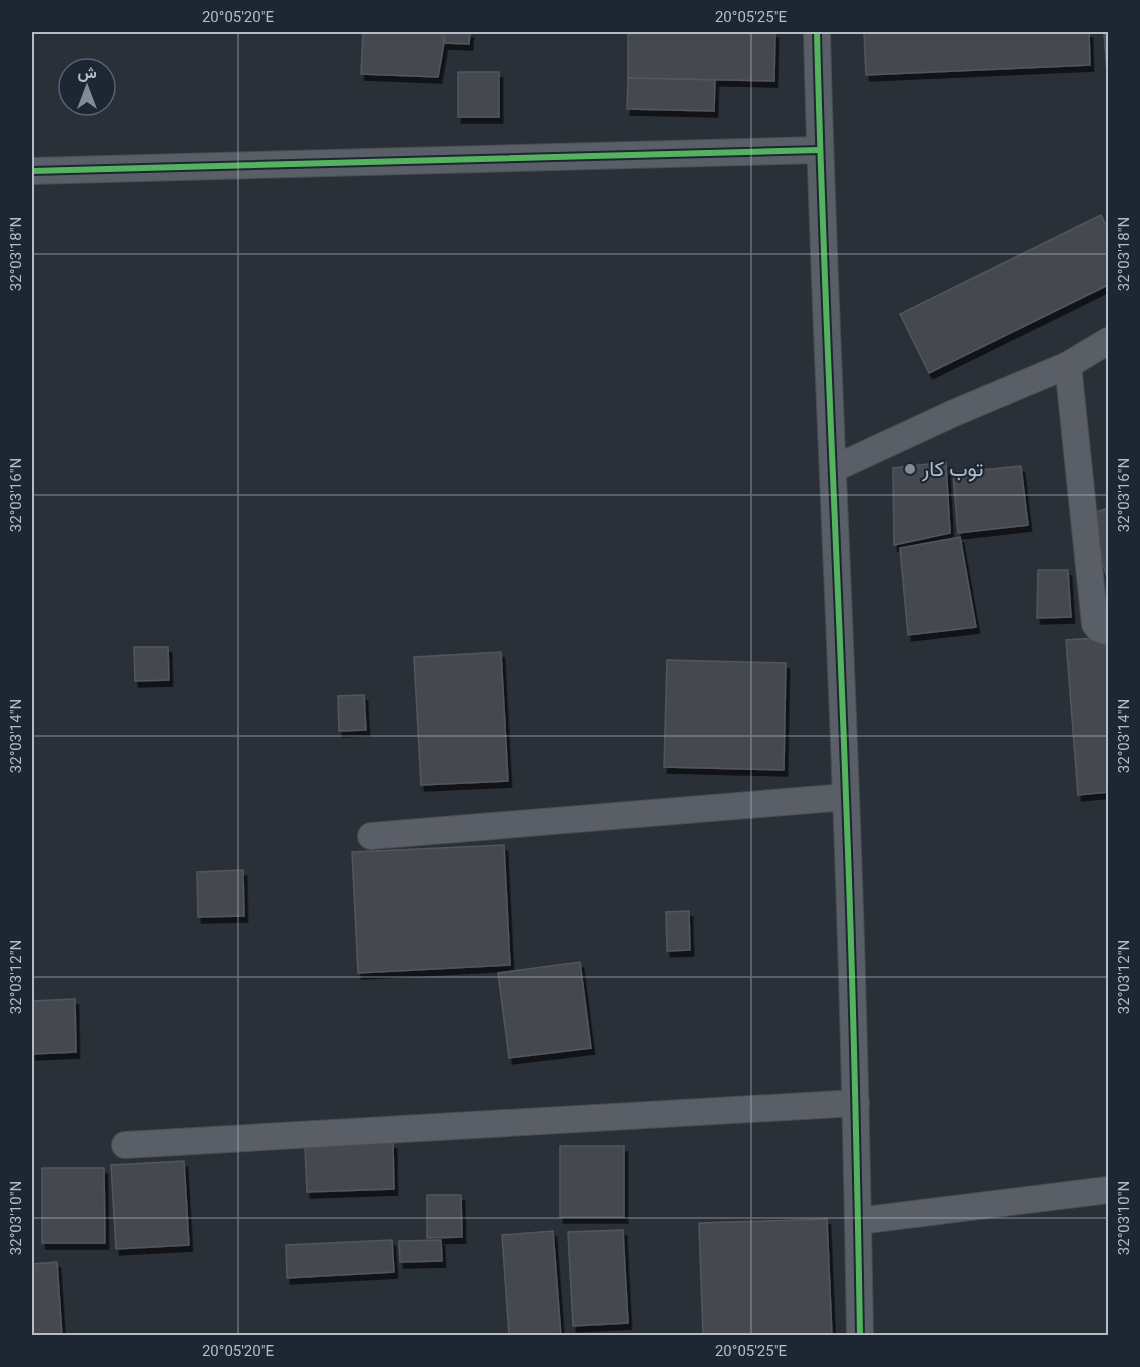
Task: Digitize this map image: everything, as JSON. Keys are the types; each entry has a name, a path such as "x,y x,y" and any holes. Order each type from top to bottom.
{"street":[{"path":"817,32 846,796 856,1103 860,1335"},
{"path":"32,171 820,150"},
{"path":"833,469 954,413 1068,365 1108,341"},
{"path":"1068,365 1095,624 1099,629 1108,632"},
{"path":"370,836 846,796"},
{"path":"125,1145 856,1103"},
{"path":"858,1221 1108,1190"}],"building":[{"path":"363,32 441,32 444,43 438,77 361,74"},
{"path":"444,32 470,32 469,44 444,43"},
{"path":"628,32 775,32 774,81 628,78"},
{"path":"864,32 1089,32 1090,65 866,75"},
{"path":"1104,32 1108,32 1107,74"},
{"path":"458,72 499,72 499,117 458,117"},
{"path":"628,78 715,80 714,111 627,109"},
{"path":"1101,215 1108,229 1108,285 929,373 900,314"},
{"path":"946,462 950,533 894,545 893,468"},
{"path":"1021,466 1028,525 958,533 953,473"},
{"path":"1108,508 1108,580 1087,515"},
{"path":"960,537 976,627 908,635 900,548"},
{"path":"1038,570 1068,570 1071,617 1037,618"},
{"path":"1108,637 1108,792 1078,795 1066,640"},
{"path":"134,647 168,647 169,680 135,681"},
{"path":"501,652 508,781 421,785 414,657"},
{"path":"667,660 786,663 784,770 664,767"},
{"path":"364,695 366,730 339,731 338,696"},
{"path":"504,845 510,965 358,973 352,852"},
{"path":"243,870 244,916 198,917 197,872"},
{"path":"689,911 690,950 667,951 666,912"},
{"path":"580,962 591,1048 509,1058 498,973"},
{"path":"75,999 76,1052 32,1054 32,1001"},
{"path":"393,1143 394,1189 307,1192 305,1146"},
{"path":"560,1146 624,1146 624,1217 560,1217"},
{"path":"184,1161 189,1245 116,1249 111,1165"},
{"path":"42,1168 104,1168 105,1243 42,1243"},
{"path":"427,1195 461,1195 462,1237 427,1238"},
{"path":"827,1219 832,1336 703,1336 699,1223"},
{"path":"623,1230 628,1323 573,1326 568,1232"},
{"path":"553,1231 561,1336 509,1336 502,1235"},
{"path":"392,1240 394,1272 287,1278 286,1245"},
{"path":"441,1240 442,1261 400,1262 399,1241"},
{"path":"57,1262 62,1336 32,1336 32,1264"}],"cycle path":[{"path":"817,32 851,932 860,1336"},
{"path":"32,171 820,150"}],"place":[{"name":"توب كار","path":"910,469"}]}
